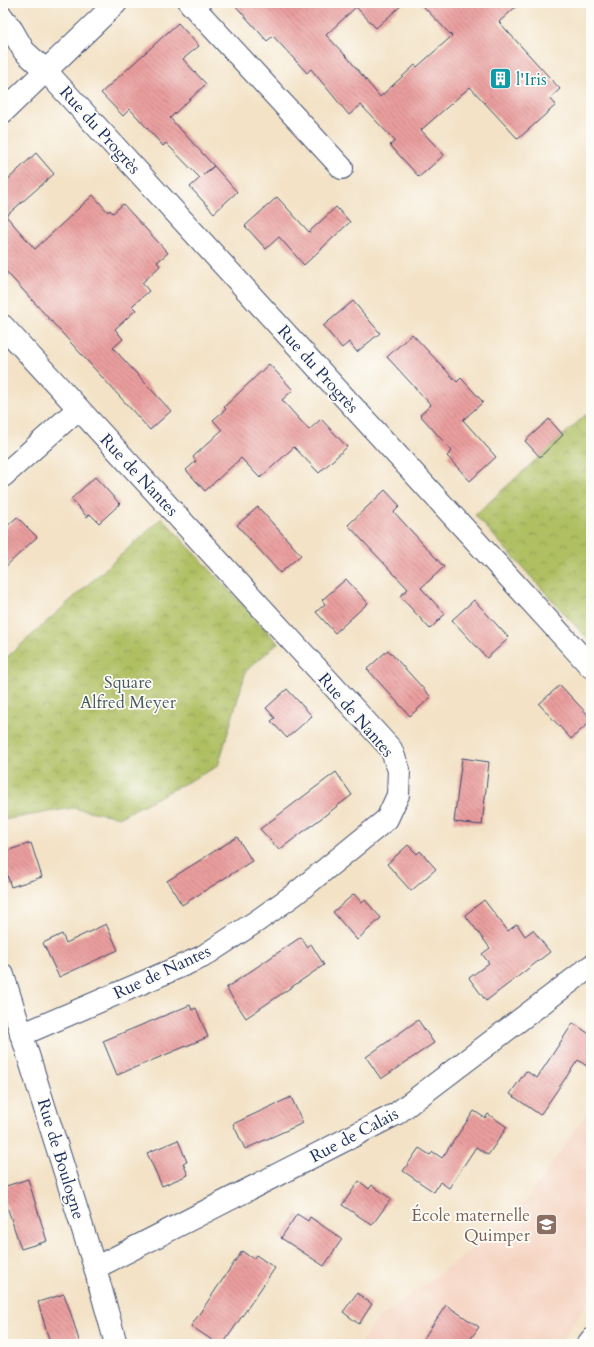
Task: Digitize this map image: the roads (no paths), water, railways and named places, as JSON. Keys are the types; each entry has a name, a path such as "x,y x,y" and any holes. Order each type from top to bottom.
{"street":[{"path":"3,112 116,3"},
{"path":"190,3 342,168"},
{"name":"Rue du Progrès","path":"3,18 24,51 46,71 591,667"},
{"name":"Rue de Nantes","path":"3,326 391,749 399,770 398,795 387,819 258,922 202,957 21,1035"},
{"path":"3,476 78,409"},
{"name":"Rue de Calais","path":"95,1268 396,1114 591,966"},
{"name":"Rue de Boulogne","path":"3,975 95,1268 116,1344"},
{"path":"588,1344 591,1340"}],"place":[{"name":"l'Iris","path":"501,79"},
{"name":"École maternelle Quimper","path":"546,1225"}],"park label":[{"name":"Square Alfred Meyer","path":"128,692"}]}
